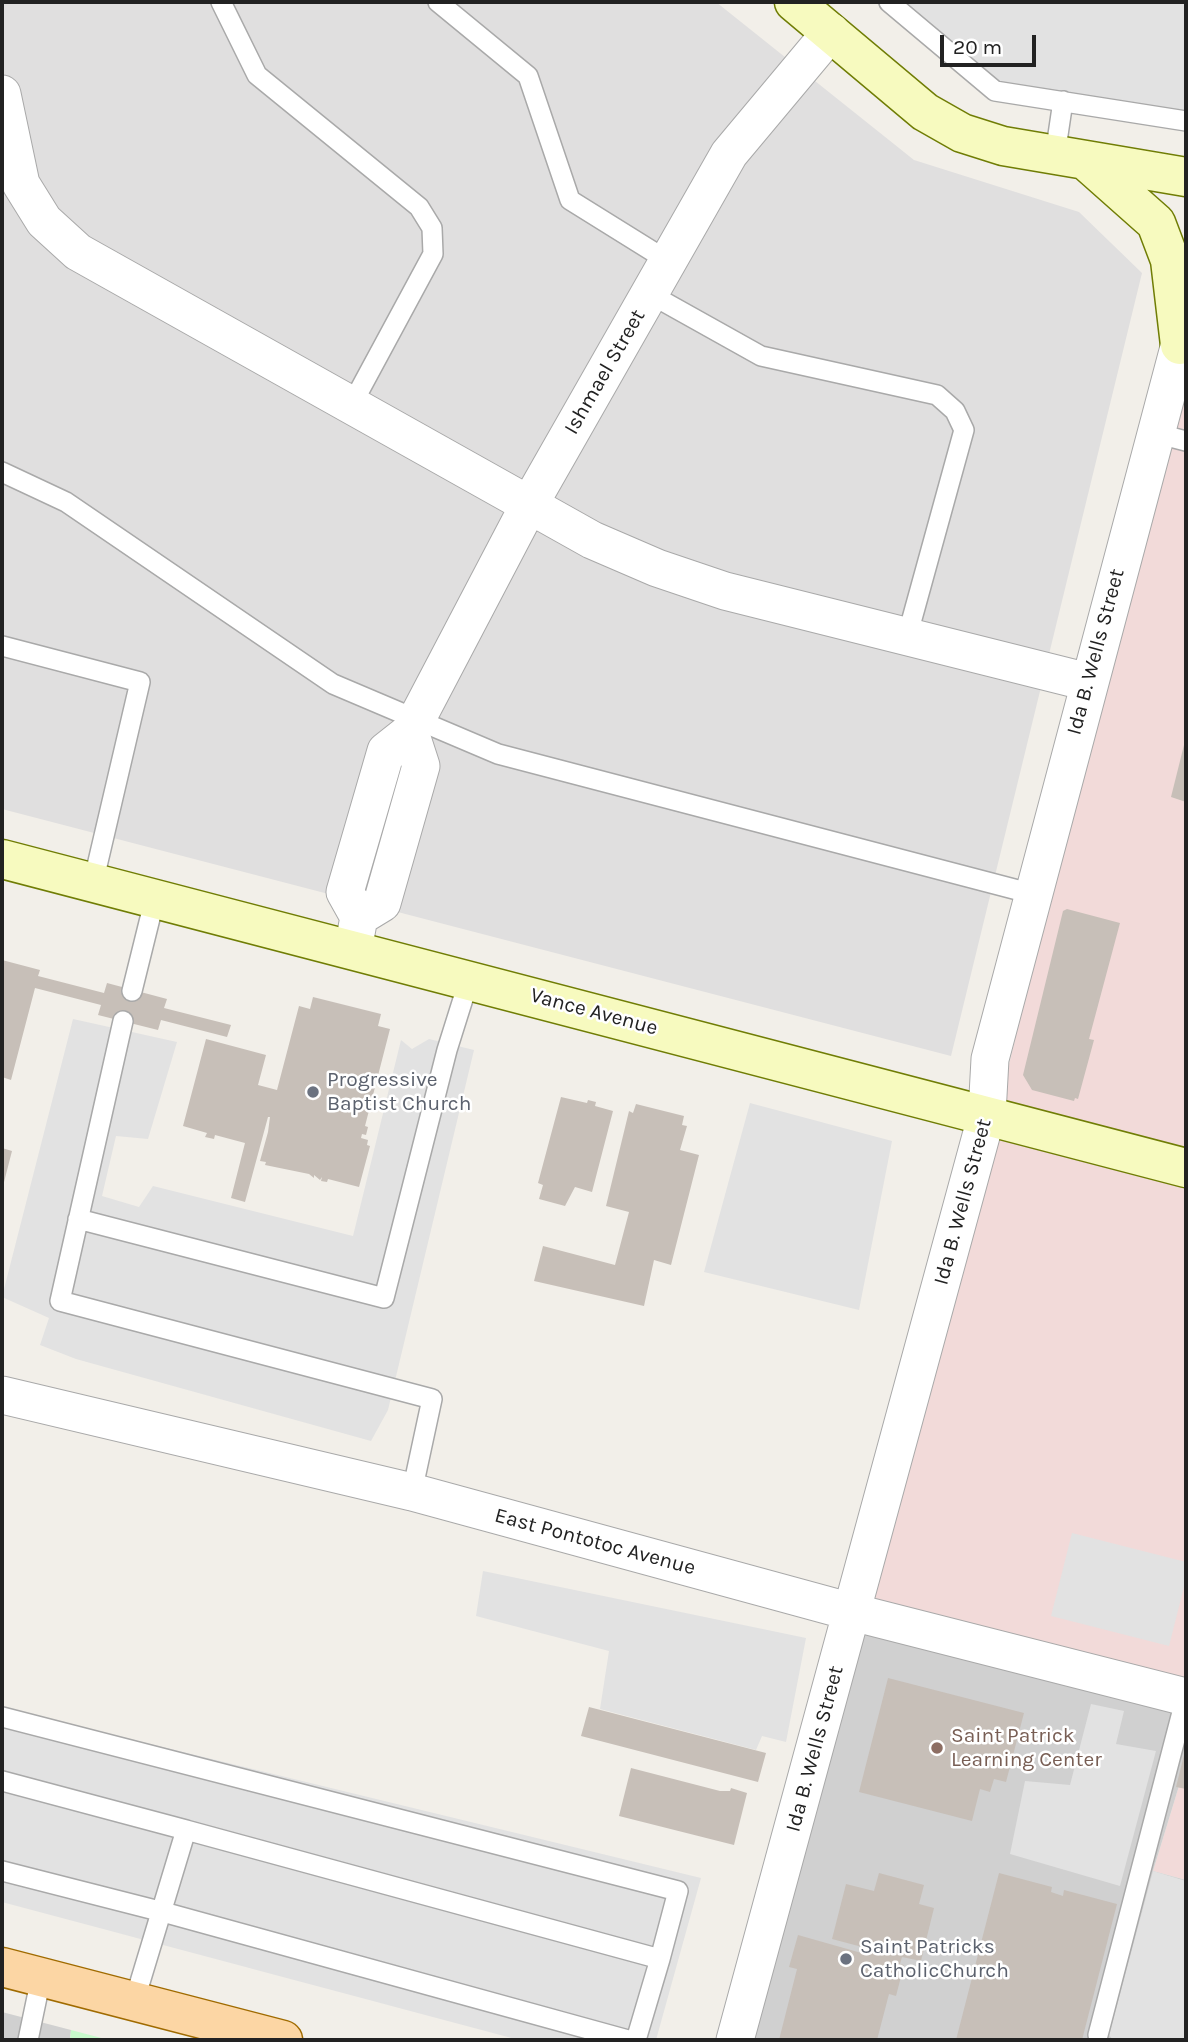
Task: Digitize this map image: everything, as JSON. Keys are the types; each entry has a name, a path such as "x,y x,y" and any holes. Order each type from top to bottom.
{"main road":[{"path":"2,1968 283,2040"}],"street":[{"path":"794,2 925,112 962,133 1003,146 1186,177"},
{"name":"Ishmael Street","path":"413,726 529,505 729,154 831,32"},
{"path":"2,93 11,187 78,252 592,540 657,568 725,591 1088,682"},
{"path":"1070,157 1156,223 1170,260 1183,333"},
{"name":"Ida B. Wells Street","path":"736,2040 987,1114 990,1059 1088,682 1171,437 1183,333"},
{"path":"356,933 382,903 421,766 413,726"},
{"name":"Vance Avenue","path":"2,859 155,898 356,933 469,980 1186,1168"},
{"name":"East Pontotoc Avenue","path":"2,1395 412,1492 852,1612 1186,1697"}],"lane":[{"path":"221,2 257,75 419,207 432,228 433,254 351,406"},
{"path":"438,2 528,76 569,200 668,261"},
{"path":"889,2 995,91 1186,121"},
{"path":"1063,101 1070,157"},
{"path":"650,294 761,356 937,395 955,411 964,430 907,637"},
{"path":"2,472 66,502 333,684 413,726 498,754 1033,894"},
{"path":"2,646 140,682 93,883"},
{"path":"132,991 155,898"},
{"path":"78,1219 384,1298 447,1050 469,980"},
{"path":"123,1021 60,1301 432,1399 412,1492"},
{"path":"1098,2035 1186,1697"},
{"path":"2,1717 678,1891 636,2040"},
{"path":"2,1781 660,1959"},
{"path":"134,2001 148,1947 163,1912 186,1830"},
{"path":"2,1871 163,1912 628,2040"},
{"path":"28,2040 41,1978"}],"shaded area":[{"path":"2,2 716,2 914,160 1079,212 1142,273 951,1056 2,809"},
{"path":"875,2 1186,2 1186,129 992,99"},
{"path":"1186,377 1186,1150 1000,1102 1074,794"},
{"path":"73,1019 177,1042 148,1139 116,1136 102,1196 139,1207 153,1186 353,1236 401,1040 412,1049 429,1039 474,1050 388,1410 371,1441 76,1359 40,1345 49,1318 2,1297"},
{"path":"750,1103 892,1141 859,1310 704,1272"},
{"path":"993,1124 1186,1177 1186,1687 864,1607"},
{"path":"1072,1533 1186,1562 1186,1579 1169,1646 1051,1616"},
{"path":"483,1571 806,1638 786,1742 762,1736 756,1750 600,1709 609,1651 476,1616"},
{"path":"859,1625 1175,1704 1186,1718 1186,1763 1153,1871 1186,1880 1186,2040 748,2040"},
{"path":"1091,1704 1124,1711 1116,1744 1156,1751 1120,1886 1010,1854 1025,1781 1070,1785"},
{"path":"2,1708 701,1878 656,2040 519,2040 2,1902"},
{"path":"1186,1763 1186,1880 1153,1871"},
{"path":"1153,1871 1186,1881 1186,2040 1113,2040 1109,2035"},
{"path":"2,2012 71,2030 70,2040 2,2040"}],"green space":[{"path":"71,2030 109,2040 70,2040"}],"building":[{"path":"1186,741 1186,802 1171,797"},
{"path":"1067,909 1120,923 1089,1039 1094,1040 1078,1099 1075,1098 1074,1101 1032,1090 1023,1075 1063,911"},
{"path":"2,960 40,970 38,976 104,993 107,983 167,999 164,1008 231,1025 227,1037 161,1020 158,1030 98,1015 101,1005 35,988 11,1080 2,1077"},
{"path":"313,997 381,1014 378,1026 390,1029 365,1126 368,1127 366,1135 362,1134 361,1138 368,1140 367,1145 370,1146 359,1187 328,1179 327,1182 321,1181 322,1177 320,1180 314,1175 314,1178 309,1174 265,1165 266,1162 260,1161 268,1132 268,1117 245,1202 231,1198 245,1143 215,1135 214,1139 205,1137 207,1133 183,1126 206,1039 266,1055 258,1085 277,1090 299,1006 310,1009"},
{"path":"561,1097 587,1103 588,1100 596,1102 595,1106 613,1111 592,1192 575,1187 565,1206 539,1199 543,1185 538,1183"},
{"path":"636,1104 684,1116 682,1125 687,1126 680,1150 699,1155 671,1265 654,1260 644,1306 534,1281 543,1246 615,1265 629,1212 606,1206 629,1111 633,1113"},
{"path":"2,1148 12,1151 3,1186 2,1186"},
{"path":"888,1678 1024,1713 1006,1782 994,1779 990,1792 980,1789 972,1821 859,1792"},
{"path":"589,1707 766,1753 758,1782 581,1736"},
{"path":"1186,1751 1186,1789 1176,1787"},
{"path":"631,1768 720,1791 730,1791 731,1788 747,1793 734,1845 619,1816"},
{"name":"Saint Patricks CatholicChurch","path":"879,1873 924,1885 919,1904 934,1908 921,1961 902,1957 900,1964 904,1965 896,1996 889,1994 877,2040 779,2040 797,1969 789,1967 798,1935 865,1954 866,1948 832,1939 846,1884 874,1891"},
{"path":"999,1873 1052,1887 1051,1892 1063,1896 1064,1890 1117,1904 1082,2040 956,2040"}],"place":[{"name":"Progressive Baptist Church","path":"313,1092"},
{"name":"Saint Patrick Learning Center","path":"937,1748"},
{"name":"Saint Patricks CatholicChurch","path":"846,1959"}]}
